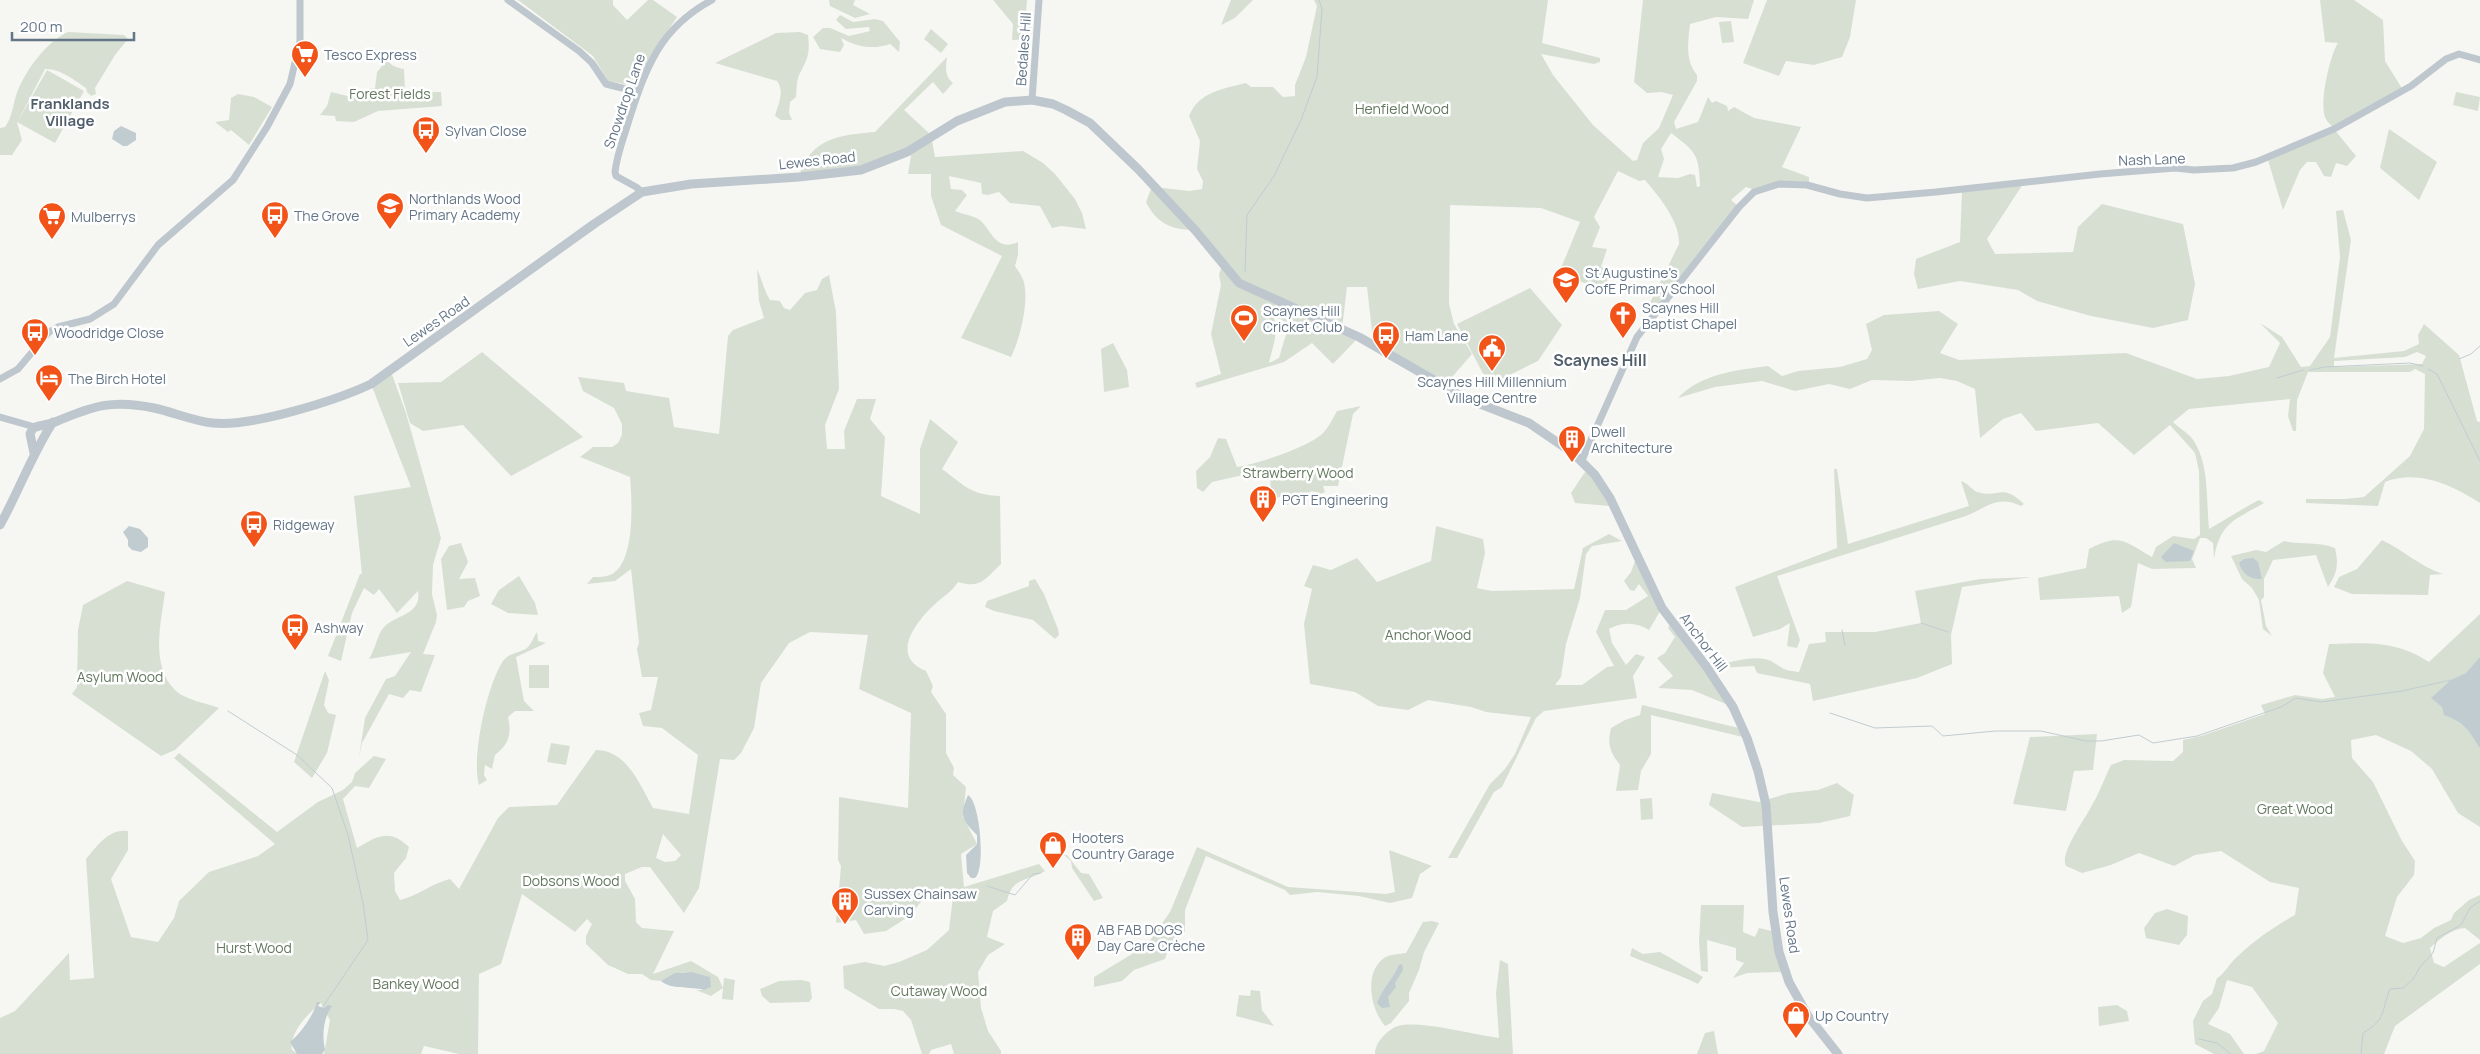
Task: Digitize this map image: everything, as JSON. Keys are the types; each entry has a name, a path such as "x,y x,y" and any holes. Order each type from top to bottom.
{"highway":[{"name":"Lewes Road","path":"34,432 90,407 109,403 154,408 213,423 240,422 308,407 354,392 371,384 594,224 642,192 691,184 799,177 862,170 906,152 931,135 987,107 1005,102 1032,100 1053,104 1090,123 1164,196 1239,283 1359,337 1465,398 1529,423 1582,460"},
{"path":"0,525 21,486 34,453 53,422"},
{"path":"34,432 43,429 44,438"},
{"path":"34,432 38,442 44,438"},
{"path":"34,432 34,453"},
{"name":"Anchor Hill","path":"1582,460 1610,498 1662,608 1706,666 1733,707 1758,771 1766,805 1770,854"},
{"name":"Lewes Road","path":"1770,854 1773,912 1779,952 1786,975 1808,1016 1838,1054"}],"street":[{"path":"0,379 18,369 49,332 64,325 90,319 114,304 158,245 223,191 237,174 276,112 290,84 300,41 300,0"},
{"path":"508,0 579,51 592,63 606,84 638,92"},
{"name":"Snowdrop Lane","path":"642,192 616,176 614,172 638,92 655,52 672,30 683,18 712,0"},
{"name":"Bedales Hill","path":"1032,100 1039,0"},
{"name":"Nash Lane","path":"1582,460 1637,337 1739,207 1754,192 1764,187 1779,184 1798,184 1867,198 2100,174 2175,168 2194,170 2233,168 2256,162 2334,128 2411,86 2446,59 2459,54 2480,60"},
{"path":"0,416 34,432"}],"green space":[{"path":"518,0 613,0 613,5 627,20 648,0 653,0 677,17 649,59 636,86 608,81 593,56"},
{"path":"829,0 855,0 853,5 870,14 855,18 830,6"},
{"path":"993,0 1027,0 1026,13 1032,20 1031,39 1012,40 1013,24"},
{"path":"1231,0 1253,0 1235,18 1221,25"},
{"name":"Henfield Wood","path":"1314,0 1548,0 1542,43 1600,58 1600,62 1594,64 1541,54 1553,75 1593,125 1633,161 1637,160 1643,143 1659,128 1673,95 1662,92 1647,93 1634,82 1643,0 1754,0 1748,19 1716,17 1690,24 1689,57 1693,70 1697,75 1697,81 1674,122 1676,129 1698,122 1708,97 1712,103 1716,101 1727,106 1728,111 1734,107 1754,118 1801,127 1782,167 1809,177 1809,182 1784,181 1752,189 1746,187 1731,200 1739,207 1652,313 1646,311 1679,244 1676,227 1672,218 1645,180 1639,181 1618,171 1594,217 1600,227 1592,247 1607,249 1601,267 1612,272 1602,290 1559,273 1580,222 1541,208 1450,205 1449,304 1454,324 1472,354 1446,384 1373,340 1367,287 1347,287 1342,329 1359,337 1333,364 1312,343 1284,362 1197,388 1195,383 1221,374 1211,334 1221,285 1219,275 1222,265 1196,230 1180,229 1160,221 1150,210 1146,202 1151,189 1155,187 1189,191 1202,189 1203,181 1197,169 1200,141 1189,116 1193,108 1205,97 1220,90 1246,83 1251,87 1273,87 1283,97 1295,96 1295,85 1306,57 1317,6","holes":["1671,133 1691,150 1697,160 1700,186 1697,187 1695,175 1690,174 1678,178 1658,177 1664,159 1661,149","1260,308 1289,324 1279,358 1269,363 1275,335 1275,324 1274,318 1261,311"]},
{"path":"1767,0 1856,0 1850,37 1842,57 1814,65 1786,61 1779,76 1743,63"},
{"path":"2320,0 2354,0 2383,20 2385,61 2403,90 2334,129 2356,156 2347,166 2336,163 2331,177 2324,176 2316,162 2307,162 2300,170 2283,210 2268,160 2334,128 2326,119 2323,103 2329,69 2338,43 2325,42"},
{"path":"840,15 853,22 875,19 883,21 900,42 899,52 890,44 865,47 841,38 844,45 840,52 820,49 813,37 823,28 830,28 849,36 870,31 869,27 846,29 836,20"},
{"path":"1731,21 1734,42 1722,43 1719,22"},
{"path":"931,29 948,44 941,53 924,39"},
{"path":"68,32 124,35 128,39 115,55 95,88 96,94 91,96 86,88 67,75 45,69 18,121 47,70 84,91 55,143 17,122 22,140 12,155 0,155 0,128 5,127 8,123 22,82 32,65 45,49"},
{"path":"800,32 808,35 809,46 807,59 798,79 796,97 790,102 789,113 792,120 781,120 775,116 781,94 777,81 715,63 776,33"},
{"name":"Forest Fields","path":"376,52 386,57 393,66 404,69 405,92 441,92 442,106 378,111 354,122 336,121 335,116 320,115 327,106 331,92 364,100 367,89 375,88 377,72 382,66 379,59 371,55"},
{"path":"947,57 947,74 953,83 943,94 933,82 904,110 931,135 935,157 1023,151 1043,163 1055,174 1075,199 1082,213 1086,229 1061,226 1052,228 1040,206 1010,203 999,192 988,195 982,194 981,183 949,176 951,189 962,190 967,195 955,211 979,219 1000,243 1011,244 1018,242 1018,255 1015,266 1022,276 1025,300 1018,341 1011,357 961,338 1002,256 941,225 931,196 931,174 908,174 911,156 907,152 861,170 799,177 810,154 818,146 838,137 875,132"},
{"path":"2456,92 2480,97 2478,111 2453,105"},
{"path":"238,94 254,97 272,107 249,145 231,130 228,132 215,122 229,120 231,98"},
{"path":"2389,129 2437,162 2419,200 2380,168"},
{"path":"2023,184 1987,239 1995,254 2073,252 2078,227 2102,204 2183,224 2195,284 2188,320 2153,328 2091,316 2037,301 2018,290 1960,281 1918,289 1914,274 1916,259 1960,242 1962,191"},
{"path":"2343,210 2351,240 2334,358 2404,351 2419,344 2418,335 2424,324 2459,355 2477,421 2480,422 2480,503 2446,485 2422,478 2410,477 2397,478 2385,482 2378,506 2306,503 2306,499 2364,497 2410,456 2424,429 2425,374 2415,369 2410,372 2308,372 2297,400 2296,431 2293,431 2288,416 2290,399 2189,409 2173,422 2191,437 2201,457 2206,481 2209,529 2259,500 2264,503 2230,524 2220,537 2214,559 2213,543 2206,538 2200,538 2192,559 2196,568 2152,569 2138,563 2131,607 2122,613 2119,596 2040,600 2038,578 2086,568 2089,549 2108,541 2115,540 2128,543 2152,557 2156,547 2173,536 2194,539 2200,535 2199,471 2195,453 2170,425 2134,455 2098,423 2036,431 2021,413 2003,419 1980,438 1975,389 1957,381 1940,378 1911,381 1872,380 1850,389 1829,384 1795,391 1762,381 1715,387 1678,398 1697,383 1720,374 1768,366 1782,376 1798,371 1840,367 1867,359 1872,350 1866,324 1884,315 1939,311 1958,324 1940,353 1959,360 2126,353 2197,379 2229,376 2269,367 2280,343 2260,323 2282,337 2301,367 2310,366 2330,337 2340,257 2336,211","holes":["2417,352 2426,356 2422,364 2334,367 2334,361 2405,357"]},
{"path":"757,269 770,300 780,301 784,308 790,310 805,293 817,290 822,279 829,275 836,312 839,389 825,425 827,449 845,449 844,431 857,399 876,399 870,419 885,437 881,496 920,514 920,449 930,419 958,442 942,469 975,492 1000,496 1001,564 982,581 972,584 958,582 919,622 909,640 908,649 910,658 915,665 926,671 933,686 931,692 946,714 946,753 954,768 953,775 966,787 963,817 977,844 961,854 964,887 1039,864 1045,871 1016,884 1009,893 1007,901 993,911 987,937 1005,944 988,955 978,972 981,1008 988,1031 1001,1054 954,1054 951,1044 931,1050 929,1054 922,1054 911,1020 903,1011 879,1009 844,988 843,966 865,962 884,966 899,962 927,950 949,930 954,888 933,893 922,900 911,915 886,931 864,934 856,920 836,923 841,866 838,860 839,797 908,808 911,713 859,689 868,635 810,632 789,643 761,683 754,728 741,753 734,760 720,759 699,888 684,913 650,867 642,867 625,874 625,881 635,899 636,922 642,928 674,931 653,974 691,961 718,977 723,988 711,996 696,990 704,990 691,972 682,972 661,981 651,980 642,974 628,974 608,965 586,944 586,936 592,924 587,919 575,932 522,894 501,964 479,974 478,1054 459,1054 424,1046 421,1054 324,1054 330,1020 321,1003 305,1018 296,1030 293,1037 292,1050 298,1054 0,1054 0,1018 15,1011 69,953 70,980 94,978 86,859 109,835 115,832 128,831 128,850 111,879 131,937 158,942 174,918 179,901 209,872 258,856 275,844 174,758 179,753 277,832 318,802 343,790 352,782 355,773 374,756 386,759 369,788 355,786 343,799 357,848 377,837 383,836 396,837 409,847 406,858 394,873 395,891 400,900 450,879 459,889 498,818 509,807 557,805 596,750 607,752 624,762 631,770 653,808 689,814 698,755 662,728 643,726 639,713 651,710 658,677 642,677 637,649 639,643 631,569 615,581 587,584 593,577 613,574 621,564 629,541 631,499 630,477 580,457 593,447 612,447 618,443 622,435 622,424 614,408 583,391 578,377 624,383 626,391 669,398 674,427 719,434 728,336 733,330 764,318 759,301","holes":["663,834 681,855 675,861 665,862 656,858"]},
{"path":"1530,288 1562,325 1538,361 1489,385 1457,324"},
{"path":"1113,343 1127,370 1129,387 1104,392 1101,349"},
{"path":"482,352 583,437 511,476 463,425 423,431 410,423 398,383 441,382"},
{"path":"390,369 406,413 441,538 433,565 432,594 437,615 436,622 423,654 435,655 421,692 410,690 403,698 389,694 362,743 359,757 365,718 386,679 395,676 411,652 369,659 384,627 412,610 418,599 418,591 397,613 379,589 374,595 364,588 352,613 341,661 328,656 360,574 362,574 354,496 411,487 371,384"},
{"name":"Strawberry Wood","path":"1361,406 1353,414 1338,486 1323,486 1325,492 1320,494 1312,491 1287,505 1284,496 1271,499 1270,469 1212,482 1203,492 1197,488 1196,471 1210,457 1218,438 1226,439 1237,467 1246,465 1269,459 1306,444 1323,433 1337,411"},
{"path":"1834,469 1837,469 1848,544 1969,506 1961,481 1977,492 1991,494 2005,492 2016,497 2024,504 2021,506 2013,503 1999,502 1966,516 1777,576 1800,640 1797,648 1787,646 1790,623 1780,629 1753,637 1735,587 1837,548"},
{"path":"1585,472 1592,476 1610,506 1575,503 1571,493"},
{"name":"Anchor Wood","path":"1436,526 1483,539 1485,553 1477,588 1492,591 1574,589 1583,548 1609,534 1622,541 1592,546 1586,554 1580,598 1566,644 1561,677 1555,685 1582,685 1607,667 1614,666 1596,632 1605,610 1626,610 1648,596 1639,584 1634,591 1630,590 1624,581 1631,572 1636,558 1662,608 1649,630 1639,625 1629,624 1609,629 1612,643 1626,665 1636,654 1645,657 1633,676 1637,698 1544,711 1536,718 1502,787 1494,792 1457,858 1448,858 1490,784 1505,769 1515,754 1531,717 1486,712 1471,707 1428,700 1408,710 1378,706 1355,692 1310,684 1304,624 1312,589 1304,586 1313,565 1331,570 1357,558 1377,582 1431,561"},
{"path":"2382,540 2427,567 2443,574 2430,575 2428,595 2352,594 2334,587 2339,577 2357,569"},
{"path":"2284,541 2335,548 2336,569 2328,587 2316,555 2273,560 2264,579 2264,597 2261,600 2266,626 2272,636 2263,629 2259,600 2252,588 2242,579 2231,556 2256,550 2266,552"},
{"path":"461,543 468,562 459,579 475,578 480,596 468,601 464,607 447,610 441,559 449,546"},
{"path":"519,576 535,603 538,615 508,613 491,604 499,590"},
{"path":"2032,577 1962,587 1951,635 1952,664 1917,678 1813,701 1810,684 1757,673 1754,666 1718,668 1717,666 1744,659 1759,658 1771,661 1786,670 1799,672 1809,644 1826,642 1825,632 1875,632 1921,623 1915,591 1980,579"},
{"path":"1035,579 1044,594 1058,629 1059,635 1055,639 1033,620 994,611 985,607 987,601 1029,586 1029,581"},
{"name":"Asylum Wood","path":"127,581 165,592 159,643 162,668 167,680 175,690 184,696 219,708 175,750 161,756 72,694 77,687 78,630 83,605"},
{"name":"Great Wood","path":"2480,614 2480,827 2458,813 2432,769 2411,751 2376,735 2351,740 2352,758 2373,782 2402,841 2415,861 2414,875 2397,897 2385,936 2403,943 2421,938 2434,928 2451,920 2454,913 2469,900 2480,895 2480,940 2465,928 2455,930 2446,935 2430,948 2434,963 2444,967 2480,943 2480,964 2395,1026 2384,1054 2256,1054 2264,1051 2278,1023 2252,987 2227,980 2219,1008 2208,1024 2230,1034 2244,1054 2214,1054 2195,1044 2193,1021 2203,1001 2212,994 2217,978 2252,944 2295,915 2299,888 2270,882 2221,851 2195,855 2174,866 2139,853 2111,865 2082,873 2066,866 2066,853 2069,845 2094,802 2111,765 2124,760 2173,761 2183,752 2183,740 2201,736 2265,714 2261,705 2295,695 2322,699 2335,697 2323,673 2329,644 2369,643 2393,646 2429,662"},
{"path":"1671,622 1733,707 1692,690 1658,688 1673,676 1657,658 1665,653 1675,637 1668,628"},
{"path":"537,632 538,641 546,643 516,657 524,701 534,711 515,711 508,717 510,729 506,743 495,755 492,769 485,765 484,775 487,780 479,785 477,757 479,740 491,687 505,658 527,648"},
{"path":"529,665 549,665 549,688 529,688"},
{"path":"325,671 329,680 324,705 328,713 336,715 327,753 312,778 294,762"},
{"path":"1642,705 1743,729 1747,738 1651,715 1651,754 1641,771 1638,790 1616,791 1620,765 1610,748 1611,728 1625,720 1640,715"},
{"path":"2097,734 2093,770 2074,771 2066,811 2013,804 2030,737"},
{"path":"551,743 570,746 566,765 547,762"},
{"path":"1837,783 1854,795 1850,816 1819,823 1742,827 1709,805 1712,793 1759,802 1789,793 1818,790"},
{"path":"1652,798 1653,819 1641,820 1640,799"},
{"path":"1197,847 1288,887 1386,894 1395,892 1389,850 1432,866 1420,874 1412,898 1390,903 1359,896 1317,892 1290,895 1285,890 1206,856 1185,910 1185,932 1169,947 1165,959 1134,970 1122,981 1094,987 1094,977 1147,945 1170,912"},
{"path":"1064,855 1067,855 1081,873 1089,874 1103,898 1094,901 1072,868 1071,861"},
{"path":"1701,905 1744,905 1743,932 1755,937 1759,928 1776,932 1784,972 1747,973 1733,978 1744,963 1736,960 1736,948 1707,940 1708,972 1701,971 1699,941"},
{"path":"2167,909 2188,916 2187,935 2179,945 2146,938 2144,928 2155,913"},
{"path":"1432,921 1439,923 1424,952 1409,993 1409,1001 1391,1023 1385,1026 1376,1011 1373,1001 1371,982 1373,973 1377,965 1384,958 1406,953 1423,922"},
{"path":"1632,948 1643,954 1660,952 1703,977 1698,984 1630,956"},
{"path":"1500,960 1508,964 1513,1054 1375,1054 1379,1041 1386,1033 1398,1026 1433,1026 1499,1038 1496,993"},
{"path":"724,978 735,980 733,1000 722,999"},
{"path":"801,980 810,982 812,998 809,1002 770,1003 762,996 760,989 779,981"},
{"path":"1251,990 1260,991 1262,1010 1274,1026 1236,1016 1239,995 1250,996"},
{"path":"2117,1005 2127,1011 2129,1021 2099,1026 2098,1007"},
{"path":"1714,1031 1718,1054 1697,1054 1705,1033"}],"shaded area":[{"path":"121,126 136,133 136,140 127,146 123,146 112,139 114,131"},
{"path":"129,526 140,529 148,538 148,547 141,552 132,550 128,546 128,540 123,532"},
{"path":"2174,543 2194,551 2190,561 2166,562 2161,557"},
{"path":"2253,558 2258,562 2262,579 2248,576 2240,567 2239,563 2244,559"},
{"path":"2480,657 2480,748 2466,728 2444,715 2442,707 2431,698 2451,680 2466,673"},
{"path":"968,795 976,809 980,835 980,862 975,878 971,878 967,873 966,855 977,844 977,835 965,821 963,813"},
{"path":"1402,964 1403,970 1395,983 1396,987 1388,997 1390,1007 1382,1008 1377,1003 1379,998 1399,965"},
{"path":"691,972 710,977 711,987 704,990 675,987 661,981 675,973"},
{"path":"317,1002 320,1002 318,1006 324,1008 328,1005 332,1006 324,1027 325,1050 322,1054 297,1054 290,1042 306,1024"}],"waterway":[{"path":"1245,272 1247,215 1274,176 1301,120 1317,77 1322,9 1319,0"},
{"path":"2459,359 2471,354 2480,346"},
{"path":"2310,370 2325,367 2410,363 2423,366"},
{"path":"2428,369 2437,374 2480,461"},
{"path":"2277,378 2303,370"},
{"path":"1921,623 1948,632"},
{"path":"1842,630 1845,645"},
{"path":"1830,713 1875,728 1932,726 1943,736 1995,731 2041,731 2086,741 2101,741 2139,735 2153,743 2197,736 2281,707 2296,698 2321,702 2402,691 2451,680"},
{"path":"228,711 297,755 332,788 348,835 363,903 368,940 322,1008"},
{"path":"987,886 1015,895 1033,874 1041,873"},
{"path":"2361,1054 2363,1033 2380,1019 2390,989 2403,988 2414,978 2420,967 2433,953 2437,938 2461,925 2470,908 2480,901"},
{"path":"2199,1039 2217,1043 2231,1054"}],"place":[{"name":"Tesco Express","path":"305,78"},
{"name":"Sylvan Close","path":"426,154"},
{"name":"Northlands Wood Primary Academy","path":"390,230"},
{"name":"The Grove","path":"275,239"},
{"name":"Mulberrys","path":"52,240"},
{"name":"St Augustine's CofE Primary School","path":"1566,304"},
{"name":"Scaynes Hill Baptist Chapel","path":"1623,339"},
{"name":"Scaynes Hill Cricket Club","path":"1244,342"},
{"name":"Woodridge Close","path":"35,356"},
{"name":"Ham Lane","path":"1386,359"},
{"name":"Scaynes Hill Millennium Village Centre","path":"1492,372"},
{"name":"The Birch Hotel","path":"49,402"},
{"name":"Dwell Architecture","path":"1572,463"},
{"name":"PGT Engineering","path":"1263,523"},
{"name":"Ridgeway","path":"254,548"},
{"name":"Ashway","path":"295,651"},
{"name":"Hooters Country Garage","path":"1053,869"},
{"name":"Sussex Chainsaw Carving","path":"845,925"},
{"name":"AB FAB DOGS Day Care Crèche","path":"1078,961"},
{"name":"Up Country","path":"1796,1039"}],"district":[{"name":"Franklands Village","path":"70,112"},
{"name":"Scaynes Hill","path":"1600,360"}],"park label":[{"name":"Dobsons Wood","path":"571,880"},
{"name":"Hurst Wood","path":"254,947"},
{"name":"Bankey Wood","path":"416,983"},
{"name":"Cutaway Wood","path":"939,990"}]}
